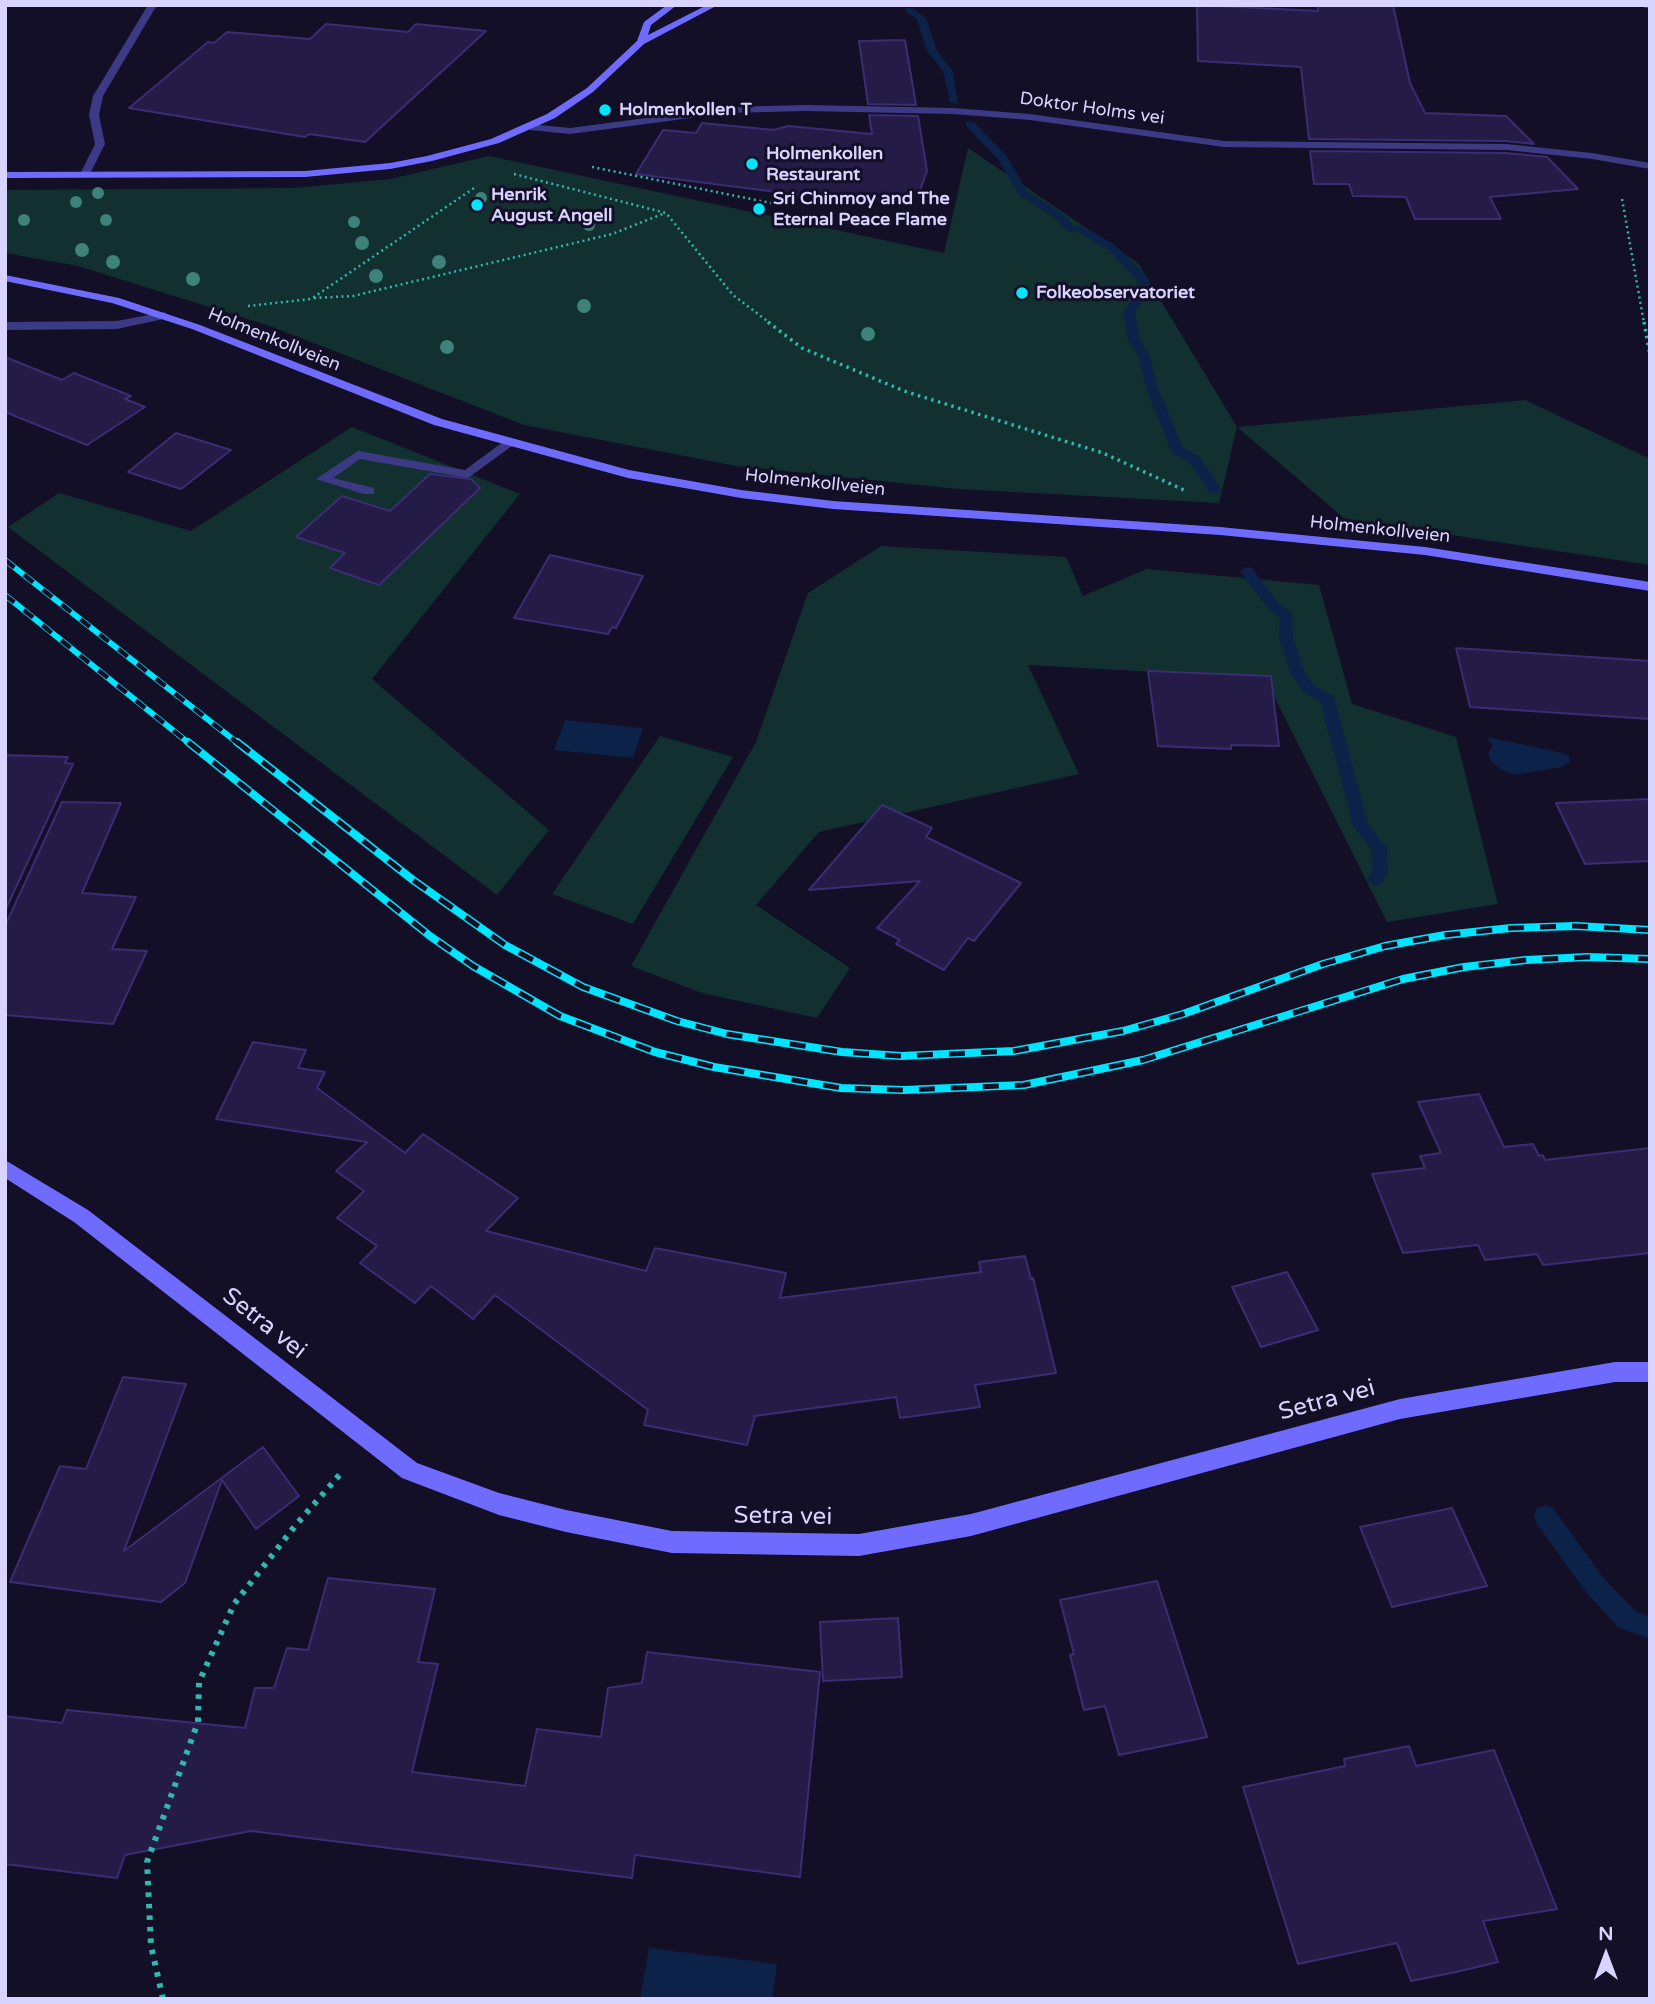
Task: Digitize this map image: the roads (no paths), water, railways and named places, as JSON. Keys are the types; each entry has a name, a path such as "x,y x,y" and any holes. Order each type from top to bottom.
{"main road":[{"path":"641,43 647,24 673,5"},
{"path":"5,175 254,176 346,171 390,166 463,150 530,127 575,102 641,43 714,5"},
{"name":"Holmenkollveien","path":"5,278 115,300 164,316 395,407 507,443 628,474 741,494 833,505 1220,531 1425,551 1650,587"},
{"name":"Setra vei","path":"5,1168 81,1216 410,1471 499,1504 566,1521 672,1542 859,1545 971,1525 1400,1409 1615,1372 1650,1372"}],"street":[{"path":"85,174 100,144 94,115 98,96 153,5"},
{"name":"Doktor Holms vei","path":"530,127 570,131 729,110 805,108 953,111 1044,119 1224,144 1506,148 1650,166"},
{"path":"5,326 117,325 164,316"},
{"path":"369,491 323,479 358,455 468,474 507,443"}],"water":[{"path":"565,720 643,728 633,758 554,750"},
{"path":"1487,737 1559,752 1569,756 1570,762 1561,767 1514,775 1500,769 1490,760 1488,752 1493,746"},
{"path":"649,1948 777,1964 772,1999 640,1999"}],"waterway":[{"path":"909,10 921,18 932,51 948,71 955,102"},
{"path":"970,124 1002,157 1023,193 1060,217 1071,229 1083,230 1112,248 1123,262 1143,279 1144,288 1129,313 1134,340 1144,356 1152,388 1177,450 1195,460 1215,490"},
{"path":"1247,571 1274,607 1287,616 1286,638 1298,674 1309,689 1327,697 1361,826 1379,848 1380,872 1375,880"},
{"path":"1545,1516 1594,1584 1626,1619 1650,1628"}],"railway":[{"path":"5,560 239,744"},
{"path":"5,595 190,744"},
{"path":"188,742 430,936 473,966 560,1016 655,1052 714,1067 841,1088 904,1090 1024,1085 1143,1060 1403,979 1464,967 1526,960 1587,957 1650,959"},
{"path":"237,742 413,880 505,945 583,987 677,1021 727,1034 842,1052 901,1056 1014,1051 1123,1031 1183,1014 1323,964 1385,946 1445,935 1511,928 1576,926 1650,930"}],"place":[{"name":"Holmenkollen T","path":"605,110"},
{"name":"Holmenkollen Restaurant","path":"752,164"},
{"name":"Henrik August Angell","path":"477,205"},
{"name":"Sri Chinmoy and The Eternal Peace Flame","path":"759,209"},
{"name":"Folkeobservatoriet","path":"1022,293"}]}
